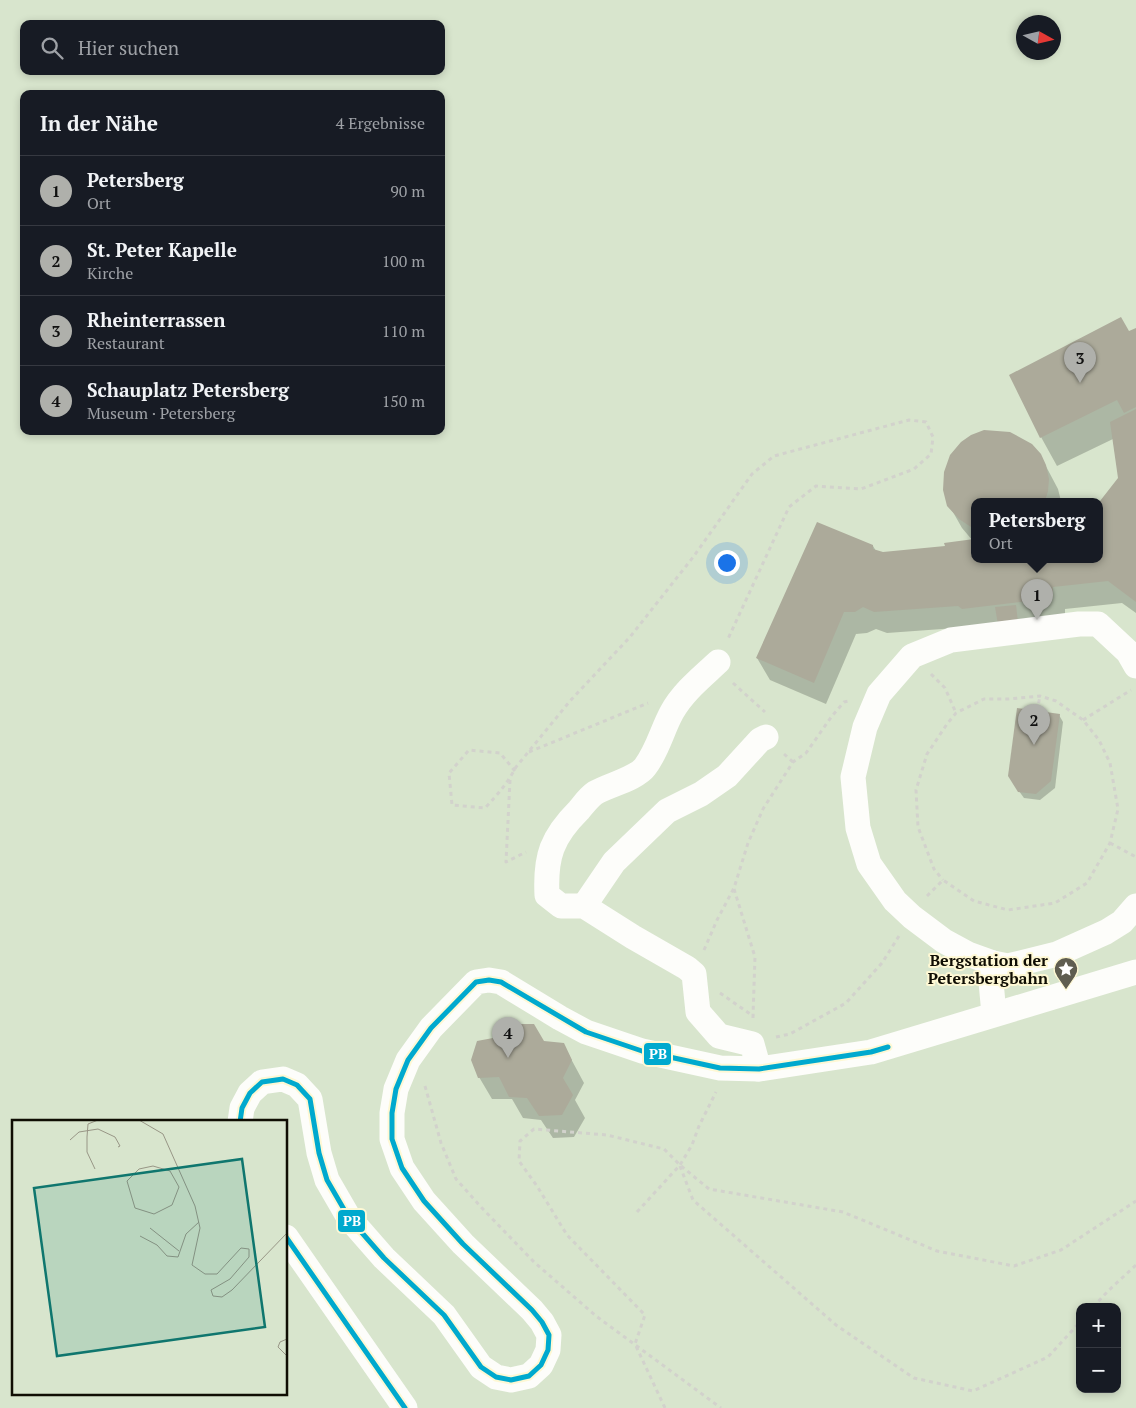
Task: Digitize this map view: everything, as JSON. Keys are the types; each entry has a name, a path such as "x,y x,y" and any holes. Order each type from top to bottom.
{"street":[{"path":"1136,666 1128,652 1098,624 1079,624 951,640 912,656 879,694 865,727 853,777 858,828 869,864 895,901 912,917 944,941 968,954 993,964 1008,966 1058,954 1089,941 1122,922 1136,906"},
{"path":"718,662 693,685 673,711 644,769 618,784 595,793 564,825 549,853 546,874 547,895 561,906 584,906 687,968 694,974 698,1012 719,1036 752,1044 759,1069"},
{"path":"584,906 614,862 666,811 701,794 727,776 760,740 766,737"},
{"path":"993,964 991,982 994,1014"},
{"path":"240,1120 242,1108 250,1093 262,1082 282,1079 297,1085 310,1099 319,1153 327,1180 349,1218 384,1258 444,1316 481,1367 496,1376 512,1380 530,1376 541,1365 548,1350 549,1335 542,1322 463,1244 424,1202 402,1168 392,1139 392,1113 396,1089 408,1060 432,1028 476,982 489,980 502,982 586,1032 642,1051 720,1068 759,1069 871,1052 1136,972"},
{"path":"288,1241 405,1408"}],"path":[{"path":"515,770 500,753 468,750 449,773 452,805 485,808 510,780 528,752 570,700 630,637 694,556 752,474 774,456 909,420 926,422 933,437 931,454 914,469 862,489 816,486 789,507 718,662 729,680 764,710 770,723 766,737"},
{"path":"912,656 945,688 956,713"},
{"path":"1083,720 1136,688"},
{"path":"752,1016 694,974 717,920 734,888 748,843 763,809 793,762 806,753 844,702 879,694"},
{"path":"1037,711 1040,696"},
{"path":"1040,696 1056,701 1083,720 1099,740 1110,763 1118,809 1110,843 1087,883 1055,903 1008,910 974,902 943,880 934,869 918,827 916,790 927,754 956,713 984,699 1040,696"},
{"path":"528,752 656,700"},
{"path":"510,780 506,862 560,834"},
{"path":"1110,843 1136,857"},
{"path":"734,888 755,957 752,1044 790,1034 846,1003 882,963 919,905 943,880"},
{"path":"408,1060 420,1069 441,1143 456,1178 534,1262 596,1316 721,1408"},
{"path":"637,1212 680,1165 692,1146 699,1126 720,1085"},
{"path":"665,1408 635,1344 645,1315 567,1235 520,1161 520,1141 534,1129 607,1135 664,1149 709,1189 843,1212 937,1251 1014,1266 1061,1250 1136,1201"},
{"path":"680,1165 693,1200 836,1324 914,1378 973,1392 1048,1357 1076,1326"},
{"path":"1097,1303 1136,1265"}],"green space":[{"path":"0,0 1136,0 1136,1408 0,1408"}],"building":[{"path":"1121,317 1129,331 1136,328 1136,407 1124,413 1117,400 1040,438 1009,375"},
{"path":"1136,409 1136,602 1108,581 1053,587 1053,598 962,609 958,606 874,612 863,607 855,612 844,612 814,683 756,658 817,522 873,545 873,549 883,552 945,546 944,543 971,539 971,563 1103,563 1102,498 1118,478 1110,422"},
{"path":"984,430 1010,432 1032,444 1041,454 1046,465 1049,479 1046,498 971,498 971,527 959,519 947,506 943,490 944,472 950,455 961,442 971,435"},
{"path":"1016,605 1018,622 998,625 995,607"},
{"path":"1017,708 1060,714 1051,781 1036,794 1018,792 1008,776"},
{"path":"515,1024 534,1024 544,1041 564,1043 572,1060 563,1078 573,1095 562,1115 539,1116 527,1098 509,1097 499,1077 478,1078 471,1060 477,1041 493,1038 506,1042"}],"transit line":[{"name":"PB","path":"240,1120 242,1108 250,1093 262,1082 283,1079 297,1085 310,1099 319,1153 327,1180 349,1218 384,1258 444,1315 481,1367 496,1377 511,1380 529,1376 541,1365 548,1350 549,1335 542,1322 532,1310 463,1244 424,1201 402,1168 392,1139 392,1113 396,1089 408,1060 431,1028 476,982 489,980 501,982 586,1032 642,1051 720,1068 759,1069 871,1052 888,1047"},
{"name":"PB","path":"288,1240 405,1408"}],"place":[{"name":"Rheinterrassen","path":"1080,383"},
{"name":"Petersberg","path":"1037,620"},
{"name":"St. Peter Kapelle","path":"1034,745"},
{"name":"Bergstation der Petersbergbahn","path":"1066,990"},
{"name":"Schauplatz Petersberg","path":"508,1058"}]}
